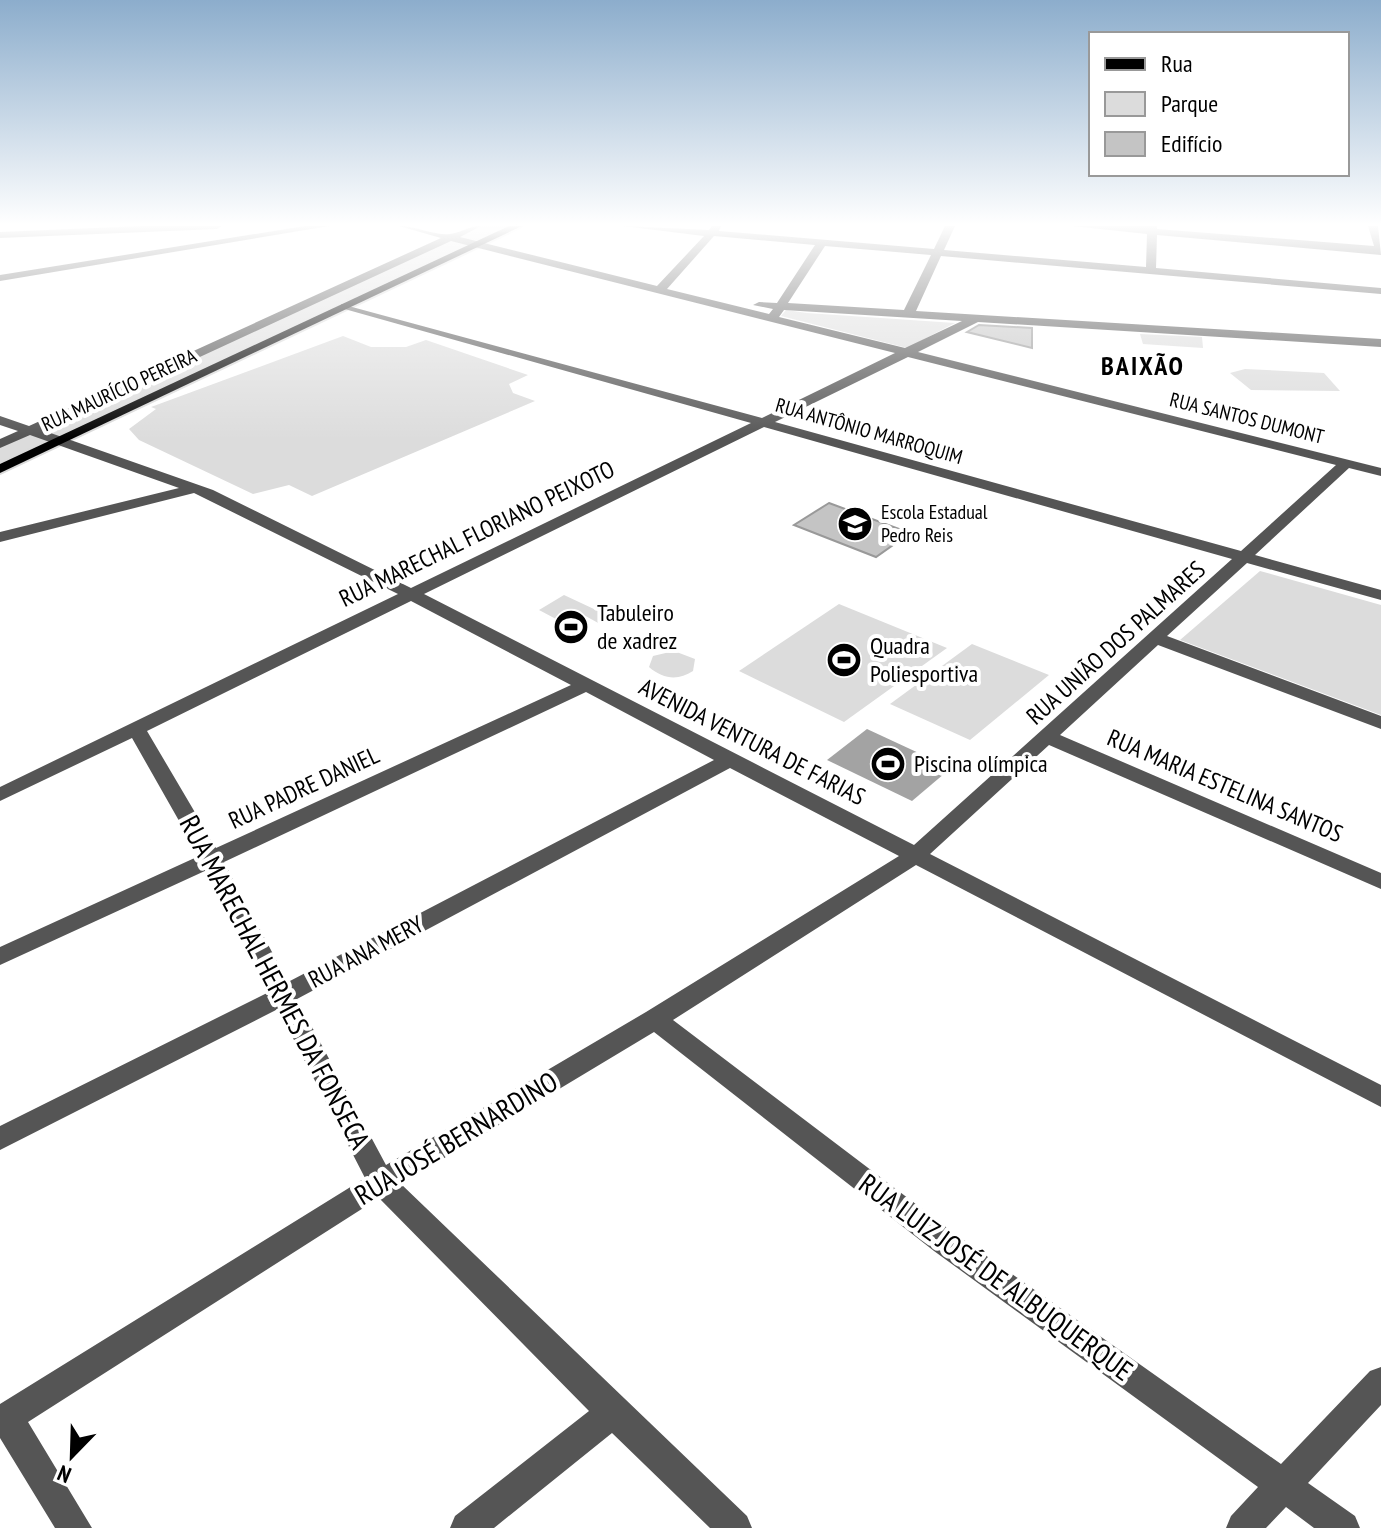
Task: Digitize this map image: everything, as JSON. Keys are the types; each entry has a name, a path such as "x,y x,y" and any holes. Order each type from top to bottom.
{"main road":[{"name":"RUA MAURÍCIO PEREIRA","path":"0,469 364,297"}],"street":[{"name":"RUA MAURÍCIO PEREIRA","path":"0,444 320,297"},
{"name":"RUA SANTOS DUMONT","path":"700,297 776,313 907,353 1381,472"},
{"path":"776,313 786,297"},
{"path":"908,315 916,297"},
{"name":"RUA ANTÔNIO MARROQUIM","path":"345,306 1381,595"},
{"path":"776,313 908,315 1381,343"},
{"name":"RUA MARECHAL FLORIANO PEIXOTO","path":"0,795 975,319"},
{"name":"AVENIDA VENTURA DE FARIAS","path":"0,420 196,488 409,593 1381,1097"},
{"name":"RUA UNIÃO DOS PALMARES","path":"915,856 1247,558 1347,463"},
{"path":"0,537 196,488"},
{"path":"1156,638 1381,723"},
{"name":"RUA PADRE DANIEL","path":"0,957 586,685"},
{"name":"RUA MARECHAL HERMES DA FONSECA","path":"136,728 212,859 381,1182 735,1528"},
{"name":"RUA MARIA ESTELINA SANTOS","path":"1048,737 1381,882"},
{"name":"RUA ANA MERY","path":"0,1139 284,995 729,760"},
{"name":"RUA JOSÉ BERNARDINO","path":"3,1420 381,1182 655,1019 915,856"},
{"name":"RUA LUIZ JOSÉ DE ALBUQUERQUE","path":"655,1019 944,1242 1343,1528"},
{"path":"1243,1528 1381,1382"},
{"path":"467,1528 613,1412"},
{"path":"3,1420 75,1528"}],"green space":[{"path":"320,297 365,297 0,469 0,444"},
{"path":"786,310 955,323 907,348 781,316"},
{"path":"1140,334 1202,337 1203,348 1143,344"},
{"path":"343,336 371,347 406,347 426,340 528,375 509,384 513,393 535,401 312,496 289,485 253,494 139,440 129,429 156,409 151,407"},
{"path":"1245,369 1324,373 1340,391 1251,390 1230,373"},
{"path":"1260,571 1381,605 1381,715 1180,640"},
{"path":"564,595 611,617 600,624 573,609 556,619 539,610"},
{"name":"Quadra Poliesportiva","path":"839,604 947,648 844,722 739,671"},
{"path":"972,644 1049,675 970,740 890,704"},
{"path":"674,651 695,659 693,671 671,677 649,667 653,656"}],"shaded area":[{"name":"Piscina olímpica","path":"867,729 951,768 912,801 827,760"}],"building":[{"path":"979,325 1032,328 1032,348 967,332"},
{"path":"829,503 910,533 876,557 794,525"}],"place":[{"name":"Escola Estadual Pedro Reis","path":"855,524"},
{"name":"Tabuleiro de xadrez","path":"571,627"},
{"name":"Quadra Poliesportiva","path":"844,660"},
{"name":"Piscina olímpica","path":"888,764"}],"district":[{"name":"BAIXÃO","path":"1143,366"}]}
